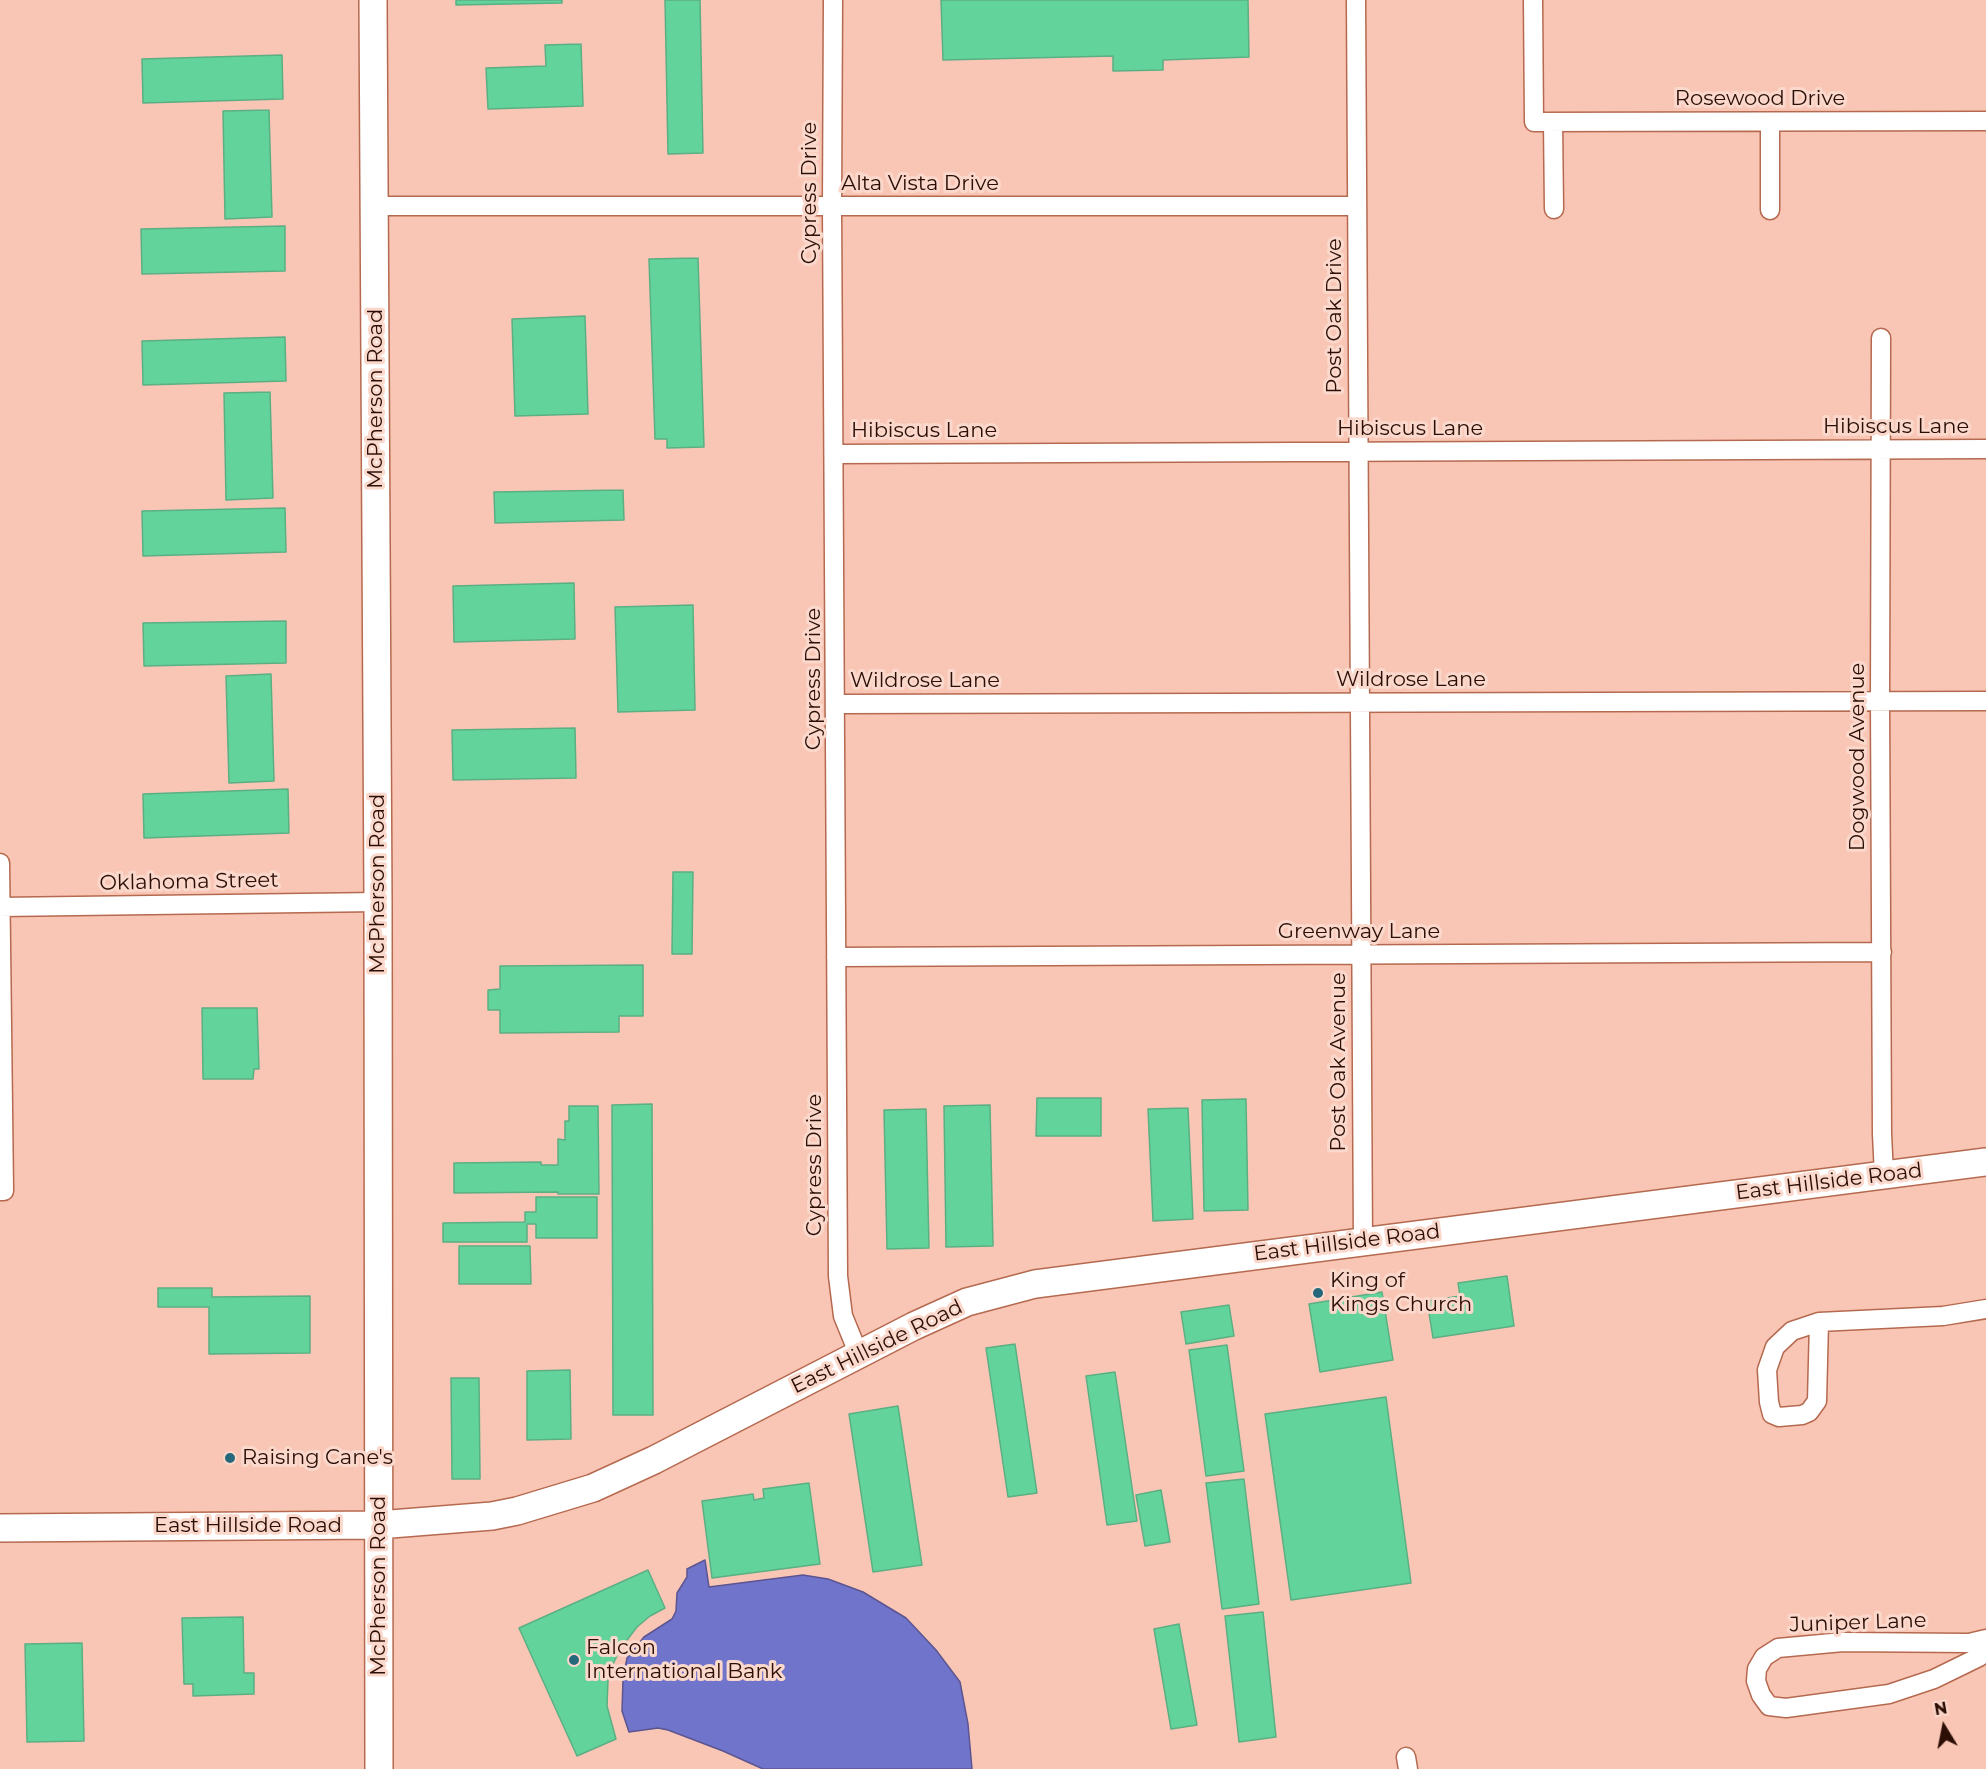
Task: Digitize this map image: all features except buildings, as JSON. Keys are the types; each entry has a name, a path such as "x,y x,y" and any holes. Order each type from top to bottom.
{"street":[{"name":"McPherson Road","path":"374,0 379,1769"},
{"name":"Cypress Drive","path":"833,0 832,206 837,704 838,1276 843,1316 859,1355"},
{"name":"Post Oak Drive","path":"1356,0 1360,703"},
{"name":"Rosewood Drive","path":"1533,0 1534,122 1986,121"},
{"path":"1553,122 1554,209"},
{"path":"1770,122 1770,210"},
{"name":"Alta Vista Drive","path":"375,206 1357,206"},
{"name":"Dogwood Avenue","path":"1881,338 1880,701 1884,1175"},
{"name":"Hibiscus Lane","path":"835,454 1986,449"},
{"name":"Wildrose Lane","path":"837,704 1986,701"},
{"name":"Post Oak Avenue","path":"1360,703 1363,1241"},
{"path":"0,863 2,1191"},
{"name":"Oklahoma Street","path":"0,907 378,902"},
{"name":"Greenway Lane","path":"836,957 1882,951"},
{"name":"East Hillside Road","path":"0,1528 378,1525 492,1516 517,1511 593,1488 654,1460 914,1326 967,1302 1035,1284 1986,1162"},
{"path":"1819,1322 1817,1401 1809,1412 1802,1415 1779,1417 1772,1414 1767,1370 1775,1347 1792,1331 1819,1322 1943,1316 1986,1309"},
{"name":"Juniper Lane","path":"1986,1639 1969,1642 1843,1642 1778,1648 1764,1657 1757,1669 1756,1681 1761,1695 1769,1706 1786,1708 1889,1694 1934,1679 1986,1652"}],"water":[{"path":"705,1560 709,1587 803,1575 828,1579 863,1592 906,1618 936,1650 960,1682 968,1724 972,1769 763,1769 668,1730 658,1728 629,1732 622,1711 623,1679 627,1658 644,1637 672,1619 676,1611 677,1593 687,1577 687,1569"}],"place":[{"name":"King of Kings Church","path":"1318,1293"},
{"name":"Raising Cane's","path":"230,1458"},
{"name":"Falcon International Bank","path":"574,1660"}]}
